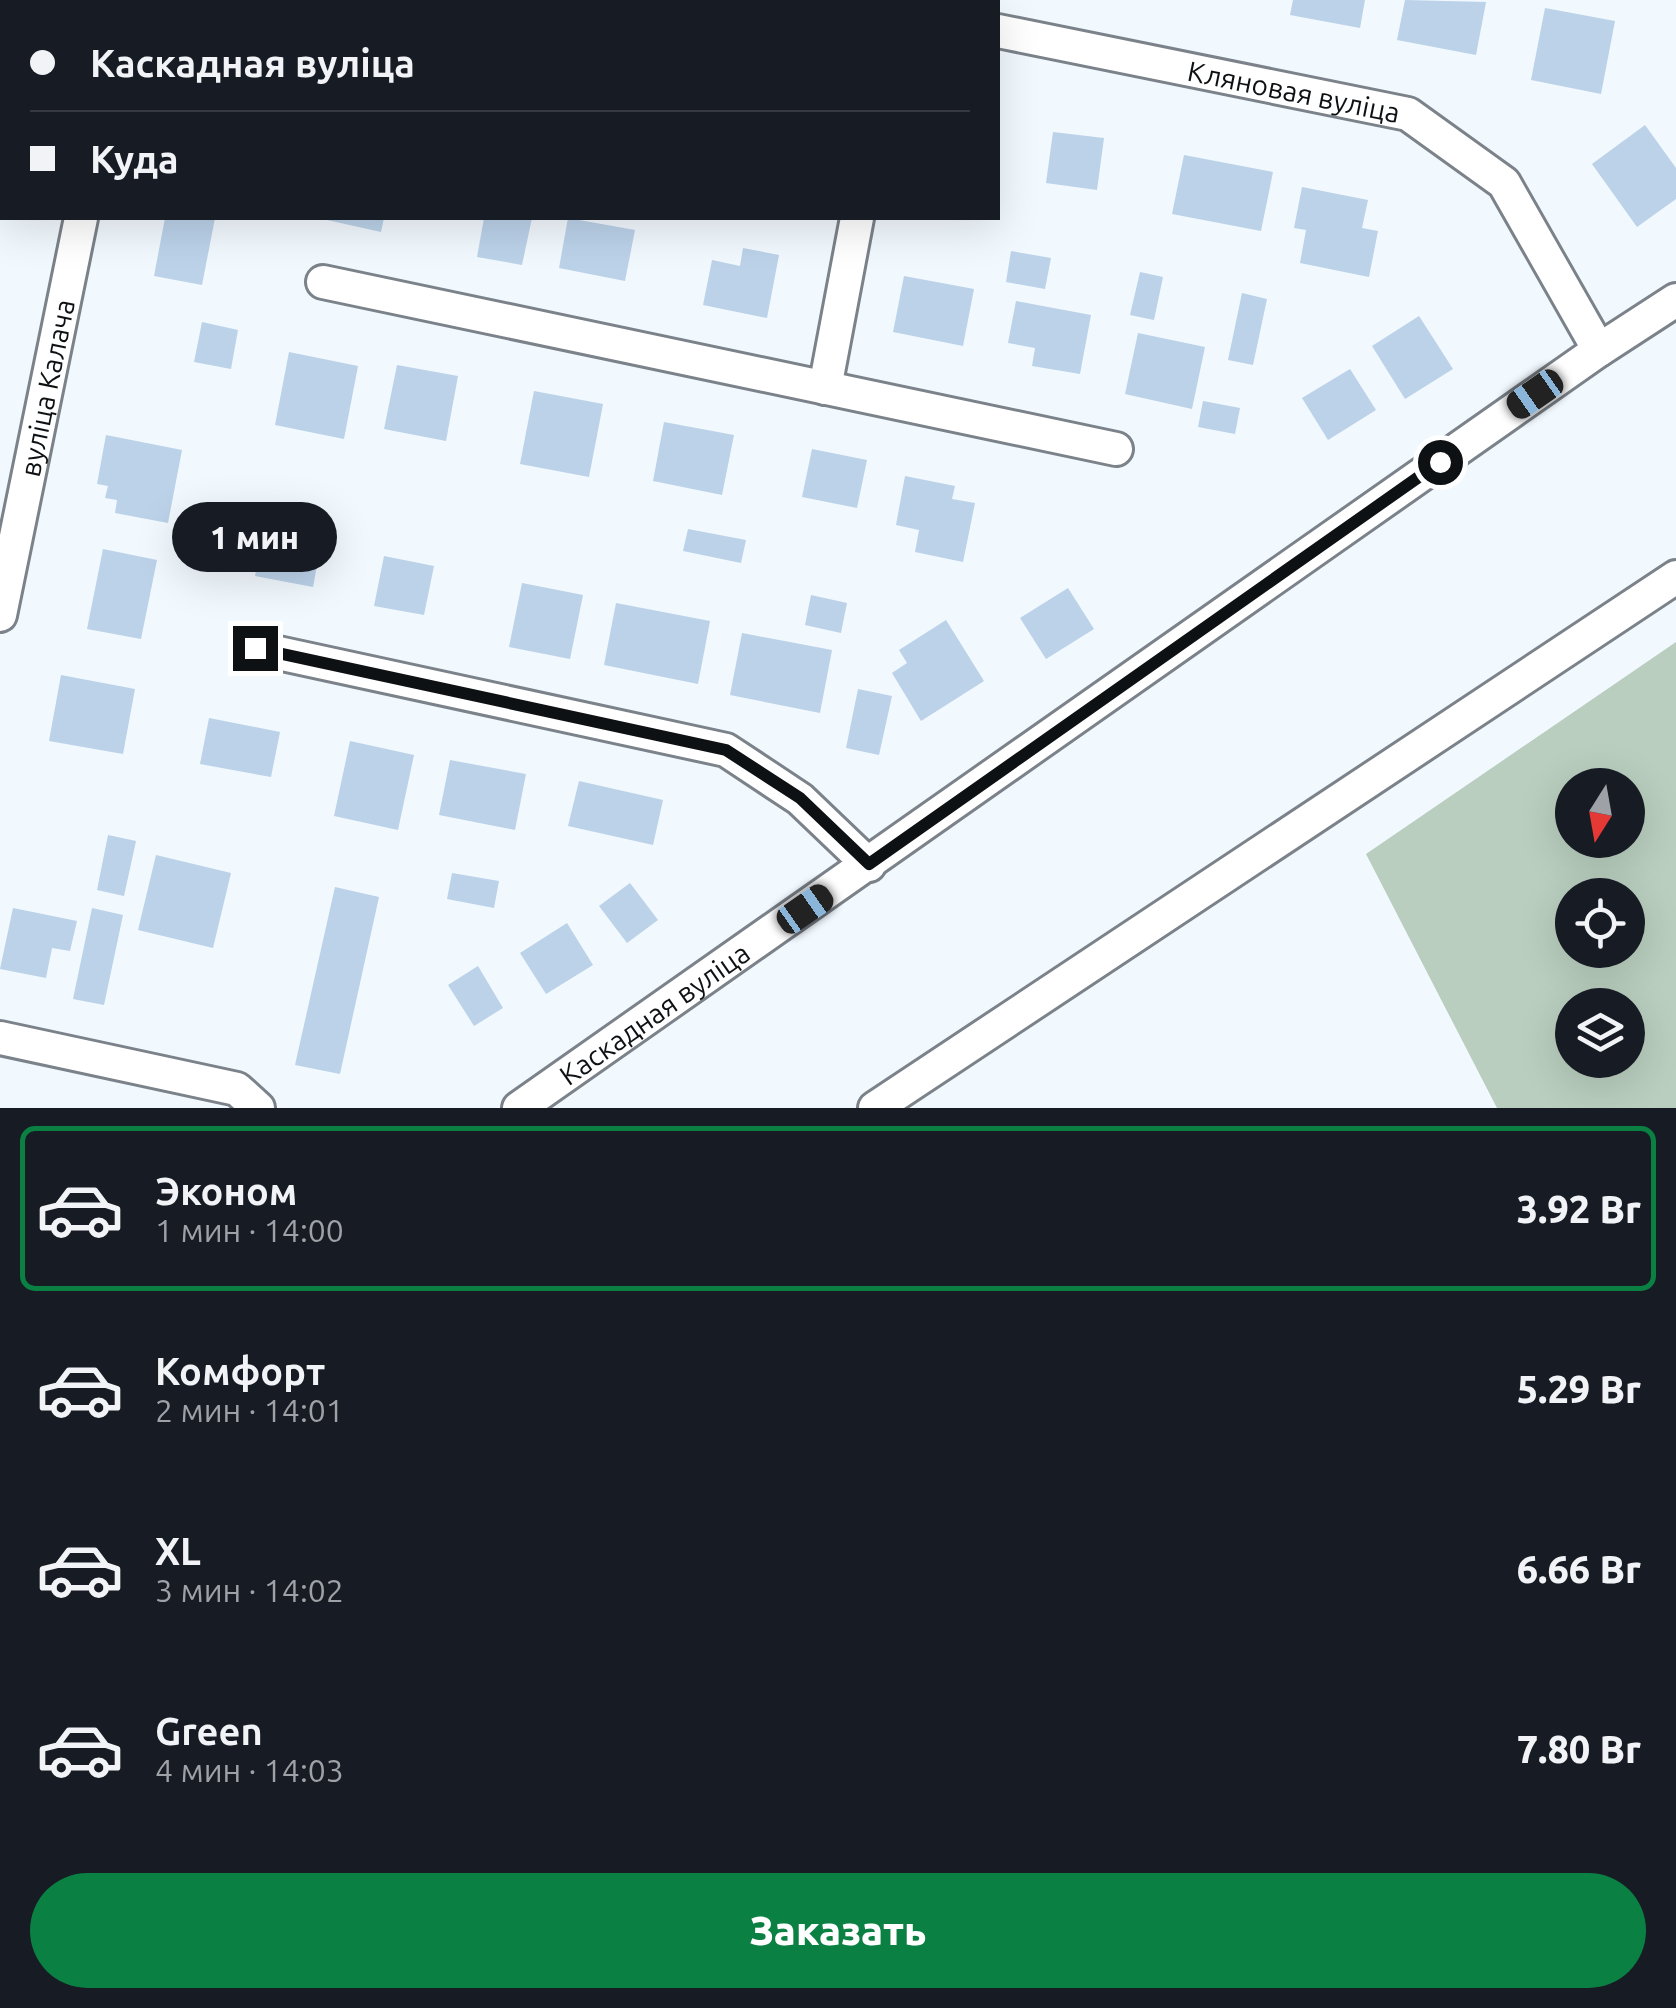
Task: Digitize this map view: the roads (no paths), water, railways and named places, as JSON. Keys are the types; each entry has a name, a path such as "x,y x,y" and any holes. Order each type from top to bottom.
{"street":[{"name":"Кляновая вуліца","path":"1000,30 1408,114 1504,184 1599,350"},
{"name":"вуліца Калача","path":"0,615 81,220"},
{"path":"824,388 857,220"},
{"path":"323,282 1116,449"},
{"name":"Каскадная вуліца","path":"519,1108 1599,350 1676,300"},
{"path":"875,1108 1676,577"},
{"path":"255,648 726,750 800,798 869,864"},
{"path":"0,1038 236,1089 258,1108"}]}
